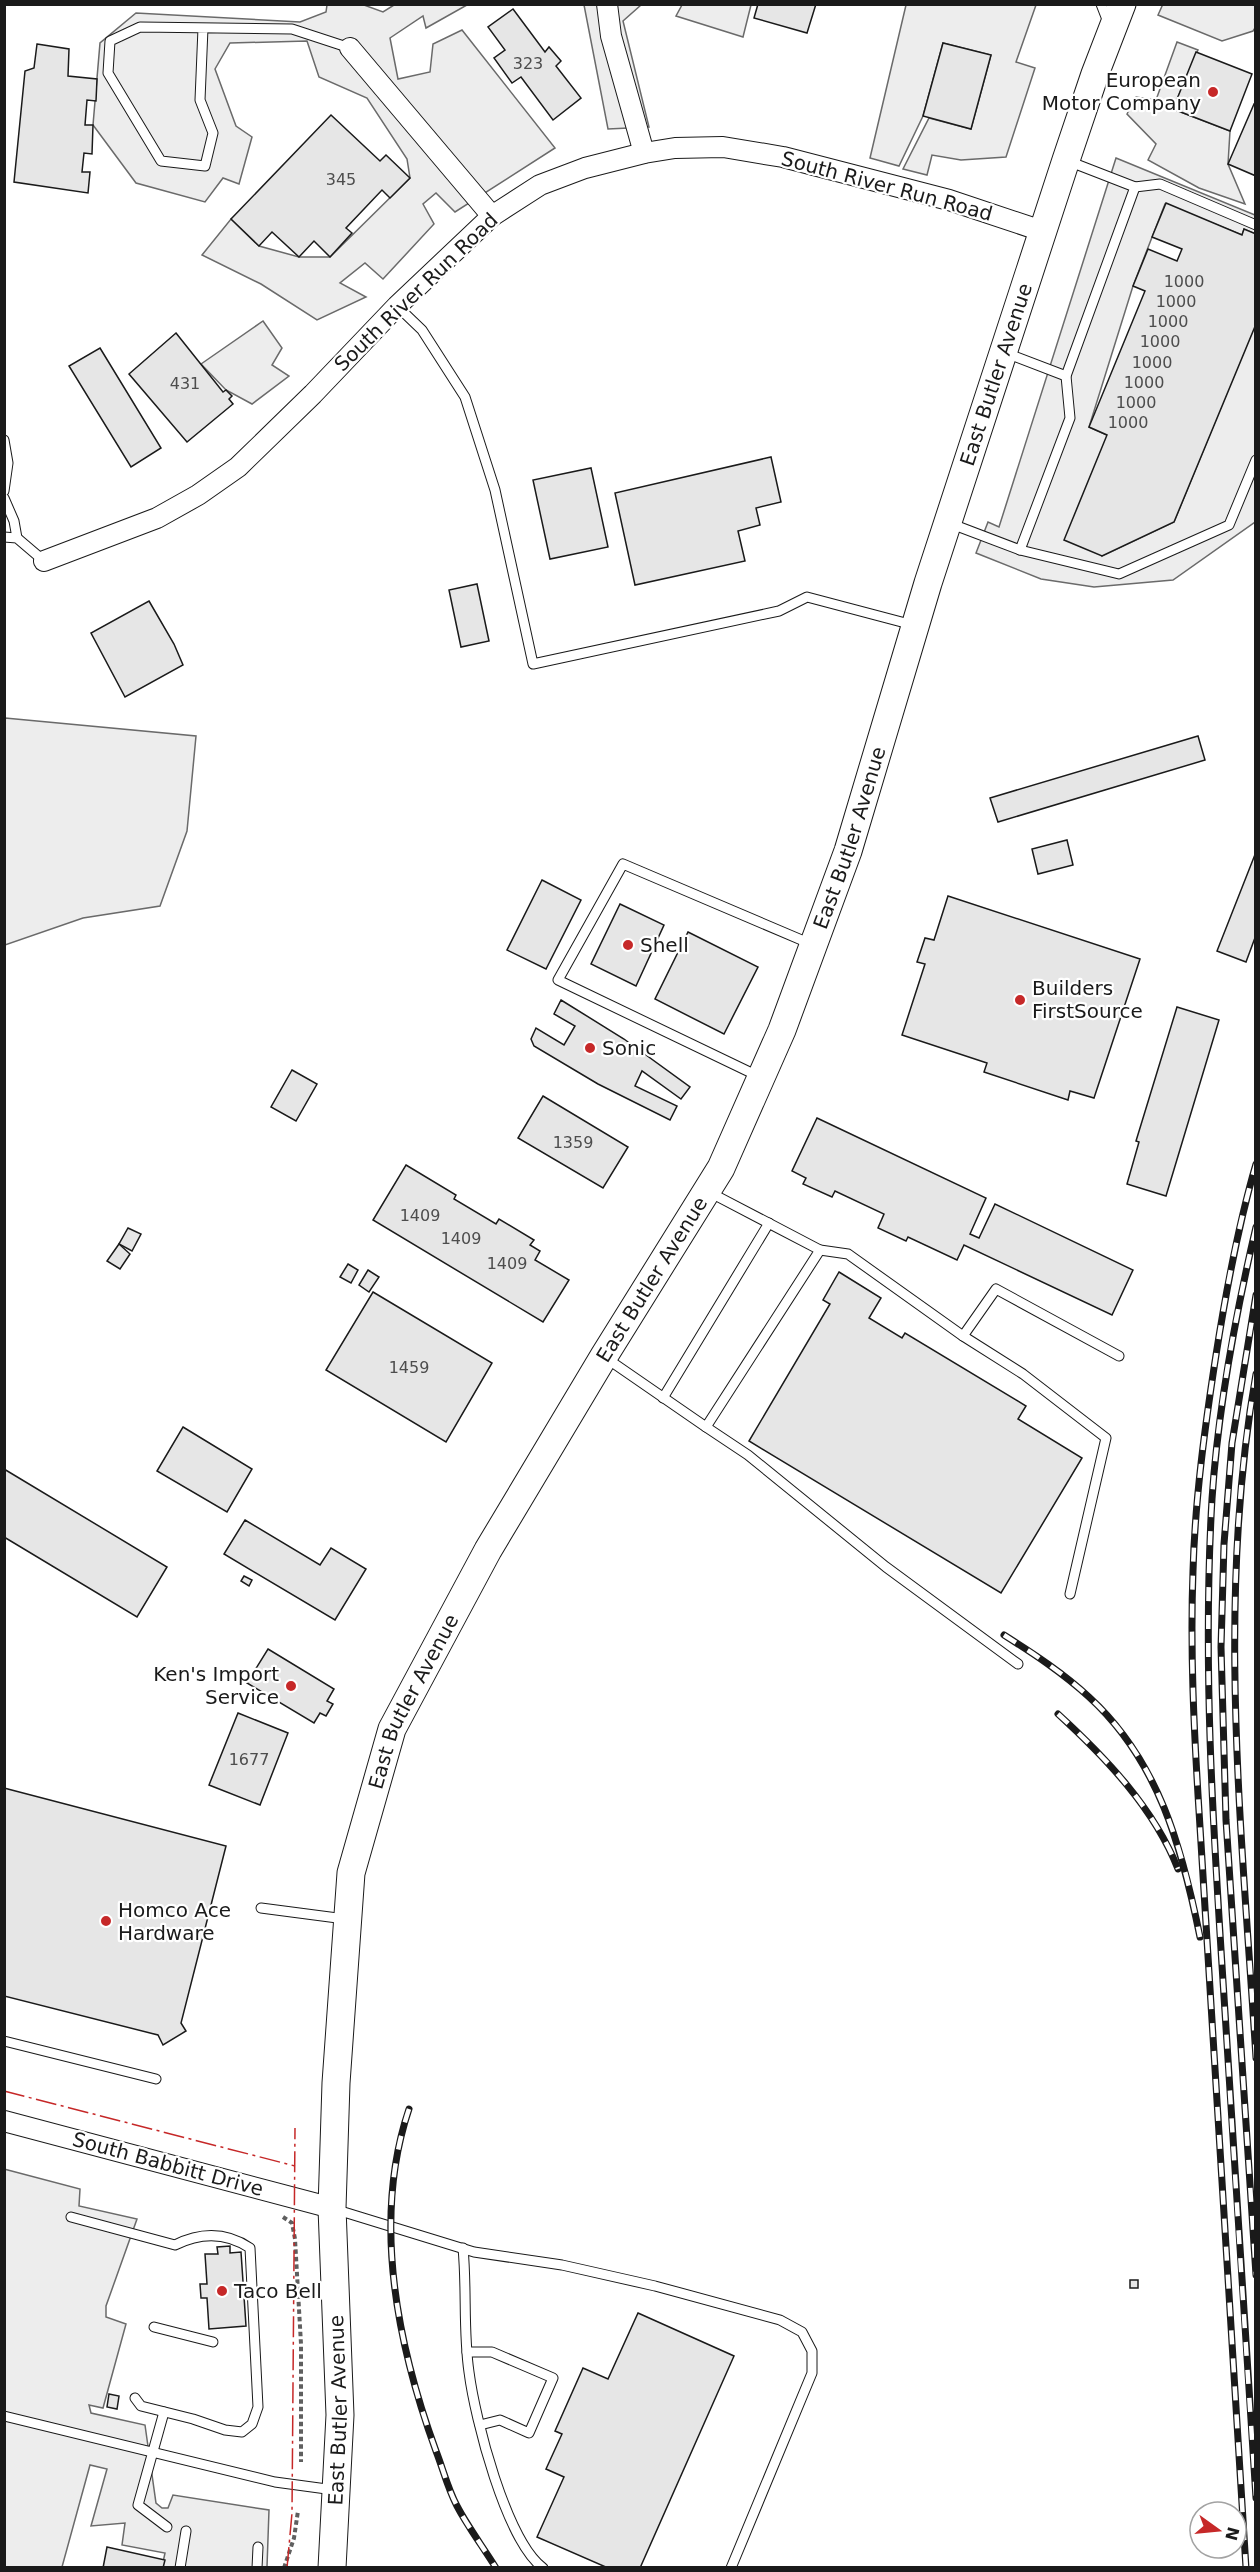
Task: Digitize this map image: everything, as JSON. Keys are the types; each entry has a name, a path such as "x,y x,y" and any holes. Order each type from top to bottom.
{"main road":[{"name":"East Butler Avenue","path":"332,2568 340,2415 332,2208 336,2083 351,1873 392,1729 488,1550 604,1356 721,1168 761,1078 814,945 848,851 915,626 1042,231 1122,4"}],"street":[{"path":"607,4 611,36 644,153"},
{"path":"350,48 492,216"},
{"name":"South River Run Road","path":"44,561 157,518 198,495 238,467 313,394 397,306 492,216 540,185 585,168 644,153 675,148 723,147 783,157 950,200 1042,231"},
{"name":"South Babbitt Drive","path":"4,2121 332,2208"}],"lane":[{"path":"1101,4 1112,31"},
{"path":"203,28 200,100 213,133 205,166 161,161 108,73 110,41 140,27 292,29 350,48"},
{"path":"1066,160 1135,187 1160,184 1256,225"},
{"path":"1020,550 1070,418 1066,376 1135,187"},
{"path":"397,306 422,330 465,397 495,490 533,664 779,610 807,597 915,626"},
{"path":"1003,352 1066,376"},
{"path":"4,440 8,463 4,491"},
{"path":"948,522 1020,550 1119,574 1229,525 1256,460"},
{"path":"4,498 14,521 16,538"},
{"path":"4,537 16,538 44,561"},
{"path":"761,1078 558,980 623,864 814,945"},
{"path":"707,1191 820,1250 848,1254 963,1336 1023,1374 1106,1438 1070,1594"},
{"path":"663,1398 769,1223"},
{"path":"706,1427 820,1250"},
{"path":"963,1336 996,1289 1119,1356"},
{"path":"604,1356 748,1455 885,1567 1018,1664"},
{"path":"261,1908 348,1919"},
{"path":"4,2041 156,2079"},
{"path":"332,2208 463,2248 519,2260 562,2265 655,2286 780,2320 802,2332 812,2351 812,2373 732,2568"},
{"path":"71,2217 175,2245 188,2238 219,2235 239,2241 250,2248 258,2407 252,2424 242,2432 225,2430 141,2406 135,2398"},
{"path":"463,2248 467,2285 465,2313 469,2374 480,2425 490,2464 510,2517 526,2549 543,2568"},
{"path":"154,2327 213,2342"},
{"path":"467,2352 492,2352 553,2378 529,2433 500,2420 480,2425"},
{"path":"164,2412 138,2505 167,2527"},
{"path":"4,2416 274,2482 337,2491"},
{"path":"180,2568 186,2531"},
{"path":"257,2568 258,2547"}],"path":[{"path":"284,2568 294,2538 298,2511"}],"shaded area":[{"path":"1163,4 1255,5 1255,28 1253,31 1222,41 1158,15"},
{"path":"327,5 364,5 383,12 394,5 467,5 426,28 423,16 390,38 398,79 430,72 433,44 462,30 555,148 455,212 436,193 423,204 434,224 383,279 365,263 340,283 366,297 317,320 261,284 202,255 231,219 259,246 299,257 330,257 410,178 407,159 367,98 319,77 307,41 230,43 215,69 236,126 252,137 239,184 223,178 205,202 136,183 93,125 100,43 136,13 300,22 326,12"},
{"path":"584,5 641,5 623,21 649,127 608,129"},
{"path":"682,5 751,5 743,37 676,16"},
{"path":"906,5 1036,5 1016,62 1035,68 1006,157 961,160 932,155 927,175 903,169 929,118 971,129 991,55 943,43 923,116 899,166 870,158"},
{"path":"1177,42 1198,50 1173,109 1230,131 1228,164 1245,204 1199,188 1148,160 1156,144 1127,114 1136,97 1156,100"},
{"path":"1116,158 1255,215 1255,234 1244,229 1242,235 1165,204 1133,286 1089,427 1107,435 1102,556 1174,522 1255,324 1255,522 1173,580 1094,587 1041,579 976,553 988,522 999,527"},
{"path":"263,321 282,348 272,365 289,376 252,404 226,390 201,364"},
{"path":"5,718 196,736 187,831 160,906 83,918 5,945"},
{"path":"4,2169 80,2189 79,2206 137,2219 106,2306 106,2317 126,2324 103,2408 89,2405 91,2413 145,2425 156,2503 162,2508 168,2508 173,2495 269,2510 267,2567 162,2567 165,2553 122,2545 125,2523 91,2526 107,2469 90,2465 62,2567 5,2567"}],"building":[{"path":"758,4 816,4 807,33 754,18"},
{"path":"513,9 545,52 549,47 561,61 556,66 581,98 553,120 521,77 512,83 494,58 505,50 488,27"},
{"path":"943,43 991,55 971,129 923,116"},
{"path":"37,44 69,49 68,76 97,79 96,101 87,100 85,125 93,125 92,154 84,153 82,172 90,172 88,193 14,182 25,71 34,68"},
{"name":"European Motor Company","path":"1196,52 1252,74 1230,131 1173,109"},
{"path":"1254,104 1256,105 1256,176 1228,164"},
{"path":"331,115 380,161 386,155 410,178 390,198 382,190 346,228 352,233 330,257 314,241 299,257 272,232 259,246 231,219"},
{"path":"1166,203 1242,235 1244,229 1256,234 1256,324 1174,522 1102,556 1064,540 1107,435 1089,427 1145,291 1133,286 1148,249 1177,261 1182,249 1152,237"},
{"path":"176,333 223,392 226,390 232,396 229,399 233,404 187,442 129,374"},
{"path":"100,348 161,448 131,467 69,366"},
{"path":"771,457 781,502 756,508 760,525 738,531 745,561 635,585 615,493"},
{"path":"591,468 608,547 550,559 533,480"},
{"path":"477,584 489,641 461,647 449,590"},
{"path":"149,601 174,644 183,665 125,697 91,633"},
{"path":"1198,736 1205,760 998,822 990,798"},
{"path":"1067,840 1073,865 1038,874 1032,849"},
{"path":"1256,852 1256,935 1246,962 1217,951"},
{"path":"542,880 581,900 546,969 507,950"},
{"name":"Builders FirstSource","path":"948,896 1140,959 1094,1098 1070,1091 1068,1100 984,1072 987,1063 902,1035 925,964 917,962 925,938 934,940"},
{"name":"Shell","path":"620,904 664,925 636,986 591,964"},
{"path":"688,932 758,967 724,1034 655,999"},
{"path":"561,1000 624,1039 690,1087 681,1099 642,1071 635,1086 677,1106 670,1120 598,1084 534,1046 531,1039 536,1028 564,1045 575,1026 554,1014"},
{"path":"1177,1007 1219,1020 1166,1196 1127,1184 1139,1142 1136,1141"},
{"path":"292,1070 317,1084 296,1121 271,1107"},
{"path":"543,1096 628,1147 603,1188 518,1138"},
{"path":"817,1118 986,1198 970,1234 979,1238 995,1204 1133,1270 1112,1315 964,1245 957,1260 908,1237 906,1241 878,1228 884,1214 835,1191 832,1197 803,1184 806,1178 792,1171"},
{"path":"406,1165 456,1195 454,1199 496,1224 499,1219 534,1240 530,1245 540,1251 535,1260 569,1280 543,1322 373,1220"},
{"path":"128,1228 141,1234 132,1251 119,1244"},
{"path":"119,1244 130,1254 120,1269 107,1261"},
{"path":"348,1264 358,1270 351,1283 340,1277"},
{"path":"368,1270 379,1277 369,1292 359,1285"},
{"path":"839,1272 881,1298 869,1318 902,1338 905,1333 1026,1406 1018,1419 1082,1458 1001,1593 749,1441 830,1304 823,1300"},
{"path":"373,1292 492,1363 446,1442 326,1370"},
{"path":"183,1427 252,1469 227,1512 157,1471"},
{"path":"4,1469 167,1567 137,1617 4,1537"},
{"path":"245,1520 320,1565 331,1548 366,1569 335,1620 224,1554"},
{"path":"244,1576 252,1580 249,1586 241,1581"},
{"name":"Ken's Import Service","path":"268,1649 334,1689 327,1701 333,1704 326,1716 320,1713 314,1723 247,1683"},
{"path":"238,1713 288,1733 260,1805 209,1785"},
{"name":"Homco Ace Hardware","path":"4,1788 226,1846 181,2023 186,2031 163,2045 158,2035 4,1996"},
{"name":"Taco Bell","path":"230,2246 230,2253 241,2252 246,2326 209,2329 207,2298 201,2298 200,2284 207,2284 205,2254 218,2254 217,2247"},
{"path":"1130,2280 1138,2280 1138,2288 1130,2288"},
{"path":"638,2313 734,2356 640,2568 608,2568 537,2537 564,2477 546,2469 562,2434 555,2431 583,2368 608,2379"},
{"path":"109,2394 119,2396 117,2409 107,2407"},
{"path":"107,2547 165,2560 163,2568 103,2568"}],"railway":[{"path":"1246,2568 1197,1781 1192,1631 1196,1517 1208,1409 1233,1259 1256,1164"},
{"path":"1256,1227 1234,1329 1218,1431 1212,1499 1208,1628 1217,1884 1256,2498"},
{"path":"1256,1295 1232,1443 1224,1544 1221,1647 1226,1820 1256,2275"},
{"path":"1256,1374 1244,1459 1237,1544 1235,1630 1239,1802 1256,2058"},
{"path":"1004,1635 1079,1688 1113,1722 1133,1749 1164,1808 1185,1871 1200,1937"},
{"path":"1058,1714 1094,1748 1127,1785 1156,1825 1178,1869"},
{"path":"409,2109 398,2151 392,2194 391,2237 394,2281 401,2325 422,2410 451,2493 466,2522 496,2568"}],"power":[{"path":"4,2091 295,2166"},
{"path":"287,2568 292,2513 295,2128"}],"place":[{"name":"European Motor Company","path":"1213,92"},
{"name":"Shell","path":"628,945"},
{"name":"Builders FirstSource","path":"1020,1000"},
{"name":"Sonic","path":"590,1048"},
{"name":"Ken's Import Service","path":"291,1686"},
{"name":"Homco Ace Hardware","path":"106,1921"},
{"name":"Taco Bell","path":"222,2291"}]}
